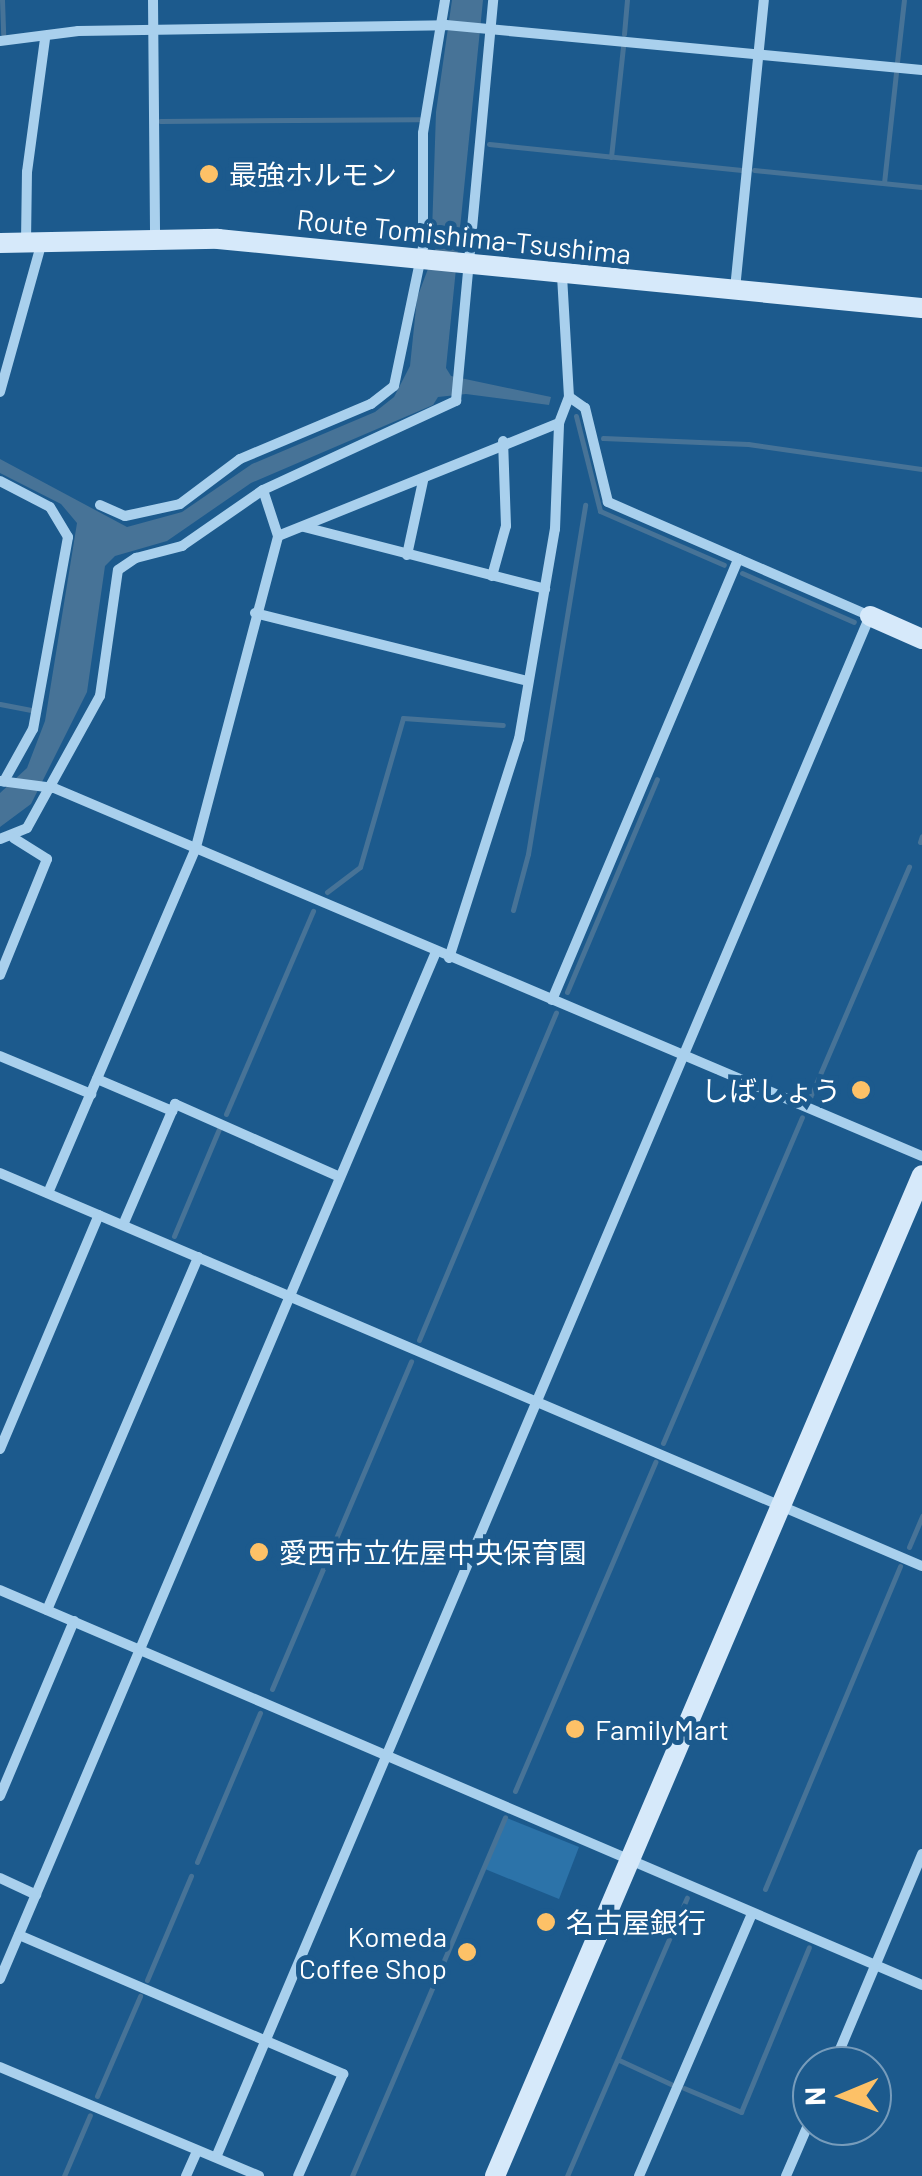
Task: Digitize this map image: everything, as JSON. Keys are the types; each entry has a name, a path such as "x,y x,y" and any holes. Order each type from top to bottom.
{"street":[{"path":"153,0 155,237"},
{"path":"100,505 126,516 180,504 240,459 379,400 398,376 422,260 423,133 445,25 445,0"},
{"path":"14,838 48,788 100,696 118,570 130,560 182,546 262,490 456,397 487,27 493,0"},
{"path":"735,290 764,0"},
{"path":"0,41 153,30 445,25 922,70"},
{"path":"0,392 34,242 27,172 46,38"},
{"name":"Route Tomishima-Tsushima","path":"0,243 155,237 922,308"},
{"path":"450,958 519,739 555,529 552,458 569,397 562,274"},
{"path":"569,397 585,408 608,502 922,639"},
{"path":"278,536 422,481 503,441 559,423"},
{"path":"492,576 506,526 503,441"},
{"path":"0,481 50,508 68,537 33,730 5,782 48,788 196,848 922,1156"},
{"path":"407,555 422,481"},
{"path":"48,1193 196,848 278,536 262,490"},
{"path":"303,526 544,589"},
{"path":"552,1000 738,558"},
{"path":"255,613 528,681"},
{"path":"217,2155 870,616"},
{"path":"0,839 14,838 47,859 0,975"},
{"path":"0,1979 436,952"},
{"path":"0,1056 90,1094"},
{"path":"97,1079 172,1111"},
{"path":"123,1225 174,1104 340,1178"},
{"path":"495,2176 922,1175"},
{"path":"1,1176 922,1566"},
{"path":"0,1450 99,1215"},
{"path":"48,1610 198,1257"},
{"path":"0,1590 922,1986"},
{"path":"0,1796 74,1621"},
{"path":"842,2046 922,1854"},
{"path":"0,1878 36,1894"},
{"path":"638,2176 752,1914"},
{"path":"18,1936 343,2074 298,2176"},
{"path":"0,2067 260,2176"},
{"path":"786,2176 799,2146"},
{"path":"186,2176 196,2151"}],"shaded area":[{"path":"452,0 483,0 446,368 451,376 551,397 549,405 466,394 438,397 433,405 251,483 167,541 115,556 105,566 87,692 31,804 0,827 0,793 27,768 45,721 77,523 61,504 0,473 0,459 127,527 182,512 252,464 375,412 394,397 410,366 417,298 437,245 432,232 436,112"},
{"path":"507,1818 579,1847 559,1899 485,1869"}],"waterway":[{"path":"2,0 3,34"},
{"path":"624,34 627,0"},
{"path":"897,62 904,0"},
{"path":"611,157 623,46"},
{"path":"884,183 896,73"},
{"path":"160,121 419,119"},
{"path":"489,144 742,170"},
{"path":"754,170 922,187"},
{"path":"576,416 600,511 724,565"},
{"path":"603,438 748,444 922,469"},
{"path":"513,910 528,854 585,505"},
{"path":"742,573 854,622"},
{"path":"0,704 32,710"},
{"path":"327,892 360,867 403,718 503,725"},
{"path":"567,992 657,779"},
{"path":"920,842 922,836"},
{"path":"809,1100 909,867"},
{"path":"226,1114 313,911"},
{"path":"419,1340 556,1013"},
{"path":"663,1443 802,1117"},
{"path":"174,1236 219,1129"},
{"path":"272,1689 411,1361"},
{"path":"515,1791 655,1462"},
{"path":"909,1547 922,1516"},
{"path":"765,1889 900,1566"},
{"path":"197,1862 260,1713"},
{"path":"352,2176 505,1817"},
{"path":"147,1980 191,1876"},
{"path":"567,2176 687,1898"},
{"path":"684,2088 741,2112 809,1947"},
{"path":"97,2096 140,1996"},
{"path":"619,2060 671,2084"},
{"path":"64,2176 90,2115"}],"place":[{"name":"最強ホルモン","path":"209,174"},
{"name":"しばしょう","path":"861,1090"},
{"name":"愛西市立佐屋中央保育園","path":"259,1552"},
{"name":"FamilyMart","path":"575,1729"},
{"name":"名古屋銀行","path":"546,1922"},
{"name":"Komeda Coffee Shop","path":"467,1952"}]}
